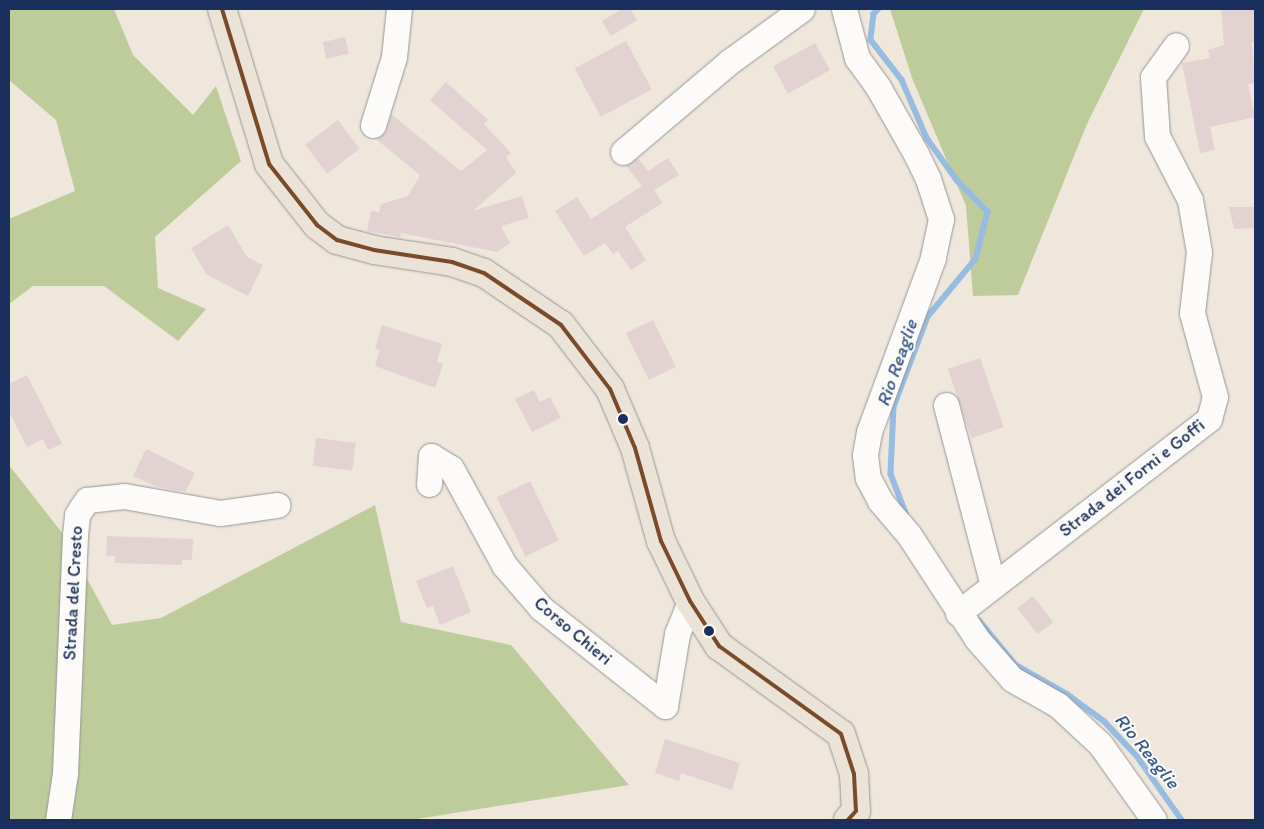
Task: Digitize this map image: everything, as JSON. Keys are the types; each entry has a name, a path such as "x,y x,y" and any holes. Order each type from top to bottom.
{"main road":[{"path":"222,9 269,164 296,203 317,225 337,240 374,250 452,262 484,274 560,325 610,389 635,448 661,541 690,601 719,646 841,734 854,774 856,811 848,820"}],"street":[{"path":"372,125 394,58 399,9"},
{"path":"623,152 729,62 802,9"},
{"path":"844,9 857,58 878,87 916,154 928,178 941,219 933,258 869,432 865,455 868,478 880,501 909,535 959,612 1012,679 1058,705 1100,744 1154,820"},
{"name":"Strada dei Forni e Goffi","path":"959,612 1209,419 1214,396 1192,313 1199,252 1190,200 1157,136 1153,77 1176,46"},
{"path":"946,405 946,413 987,590"},
{"name":"Corso Chieri","path":"429,484 431,456 451,468 504,565 541,608 665,706 677,634 690,601"},
{"name":"Strada del Cresto","path":"58,820 65,773 75,535 77,516 82,507 87,500 124,496 220,513 277,504"}],"green space":[{"path":"10,9 114,9 133,55 193,115 216,86 241,161 155,237 158,288 206,309 178,341 104,286 33,286 9,304 9,219 75,191 56,120 9,80"},
{"path":"890,9 1144,9 1087,124 1018,295 973,296 966,206 912,78"},
{"path":"9,465 63,534 112,625 161,618 375,505 401,622 511,645 629,785 411,820 9,820"}],"building":[{"path":"622,9 630,9 637,20 611,36 602,21"},
{"path":"1221,9 1255,9 1255,42 1252,42 1255,83 1248,84 1255,117 1210,127 1215,150 1200,153 1182,63 1210,58 1208,50 1224,45"},
{"path":"345,37 349,54 326,59 323,42"},
{"path":"626,41 652,90 601,117 575,68"},
{"path":"815,43 830,70 788,93 773,66"},
{"path":"446,82 488,120 484,124 511,153 506,157 516,173 473,211 522,196 529,218 501,226 510,243 497,252 401,233 400,237 367,231 371,211 379,212 381,204 408,196 420,175 376,139 387,130 391,114 461,171 487,150 430,100"},
{"path":"338,120 360,149 327,173 305,145"},
{"path":"638,158 648,171 668,158 679,175 654,190 662,203 625,227 646,260 631,270 618,251 613,254 605,243 584,256 555,211 577,197 591,219 642,186 626,166"},
{"path":"1229,207 1255,207 1255,228 1234,229"},
{"path":"228,225 247,257 263,265 248,296 207,275 191,248"},
{"path":"653,320 676,367 649,380 626,333"},
{"path":"382,325 442,344 437,362 443,364 435,388 375,366 380,350 375,348"},
{"path":"980,358 1004,427 972,438 948,369"},
{"path":"27,375 62,444 48,450 43,439 27,447 9,411 9,384"},
{"path":"534,390 540,402 550,397 561,418 532,432 515,399"},
{"path":"316,438 356,443 352,471 313,466"},
{"path":"146,449 195,473 185,492 157,487 133,476"},
{"path":"530,481 559,540 526,557 497,497"},
{"path":"107,536 193,539 192,560 182,560 182,565 115,563 115,556 106,556"},
{"path":"453,566 471,612 440,625 433,606 427,608 416,581"},
{"path":"1033,596 1053,622 1038,634 1017,608"},
{"path":"665,739 740,763 732,790 681,773 679,781 655,773"}],"waterway":[{"name":"Rio Reaglie","path":"879,9 874,14 871,40 902,80 927,138 957,180 988,212 976,259 928,317 894,407 891,474 906,513"},
{"name":"Rio Reaglie","path":"979,620 1016,665 1067,694 1104,721 1137,756 1182,820"}],"transit line":[{"path":"222,9 269,164 317,225 337,240 374,250 452,262 484,273 561,325 610,389 635,448 661,541 690,601 719,646 841,734 854,774 856,811 848,820"}]}
